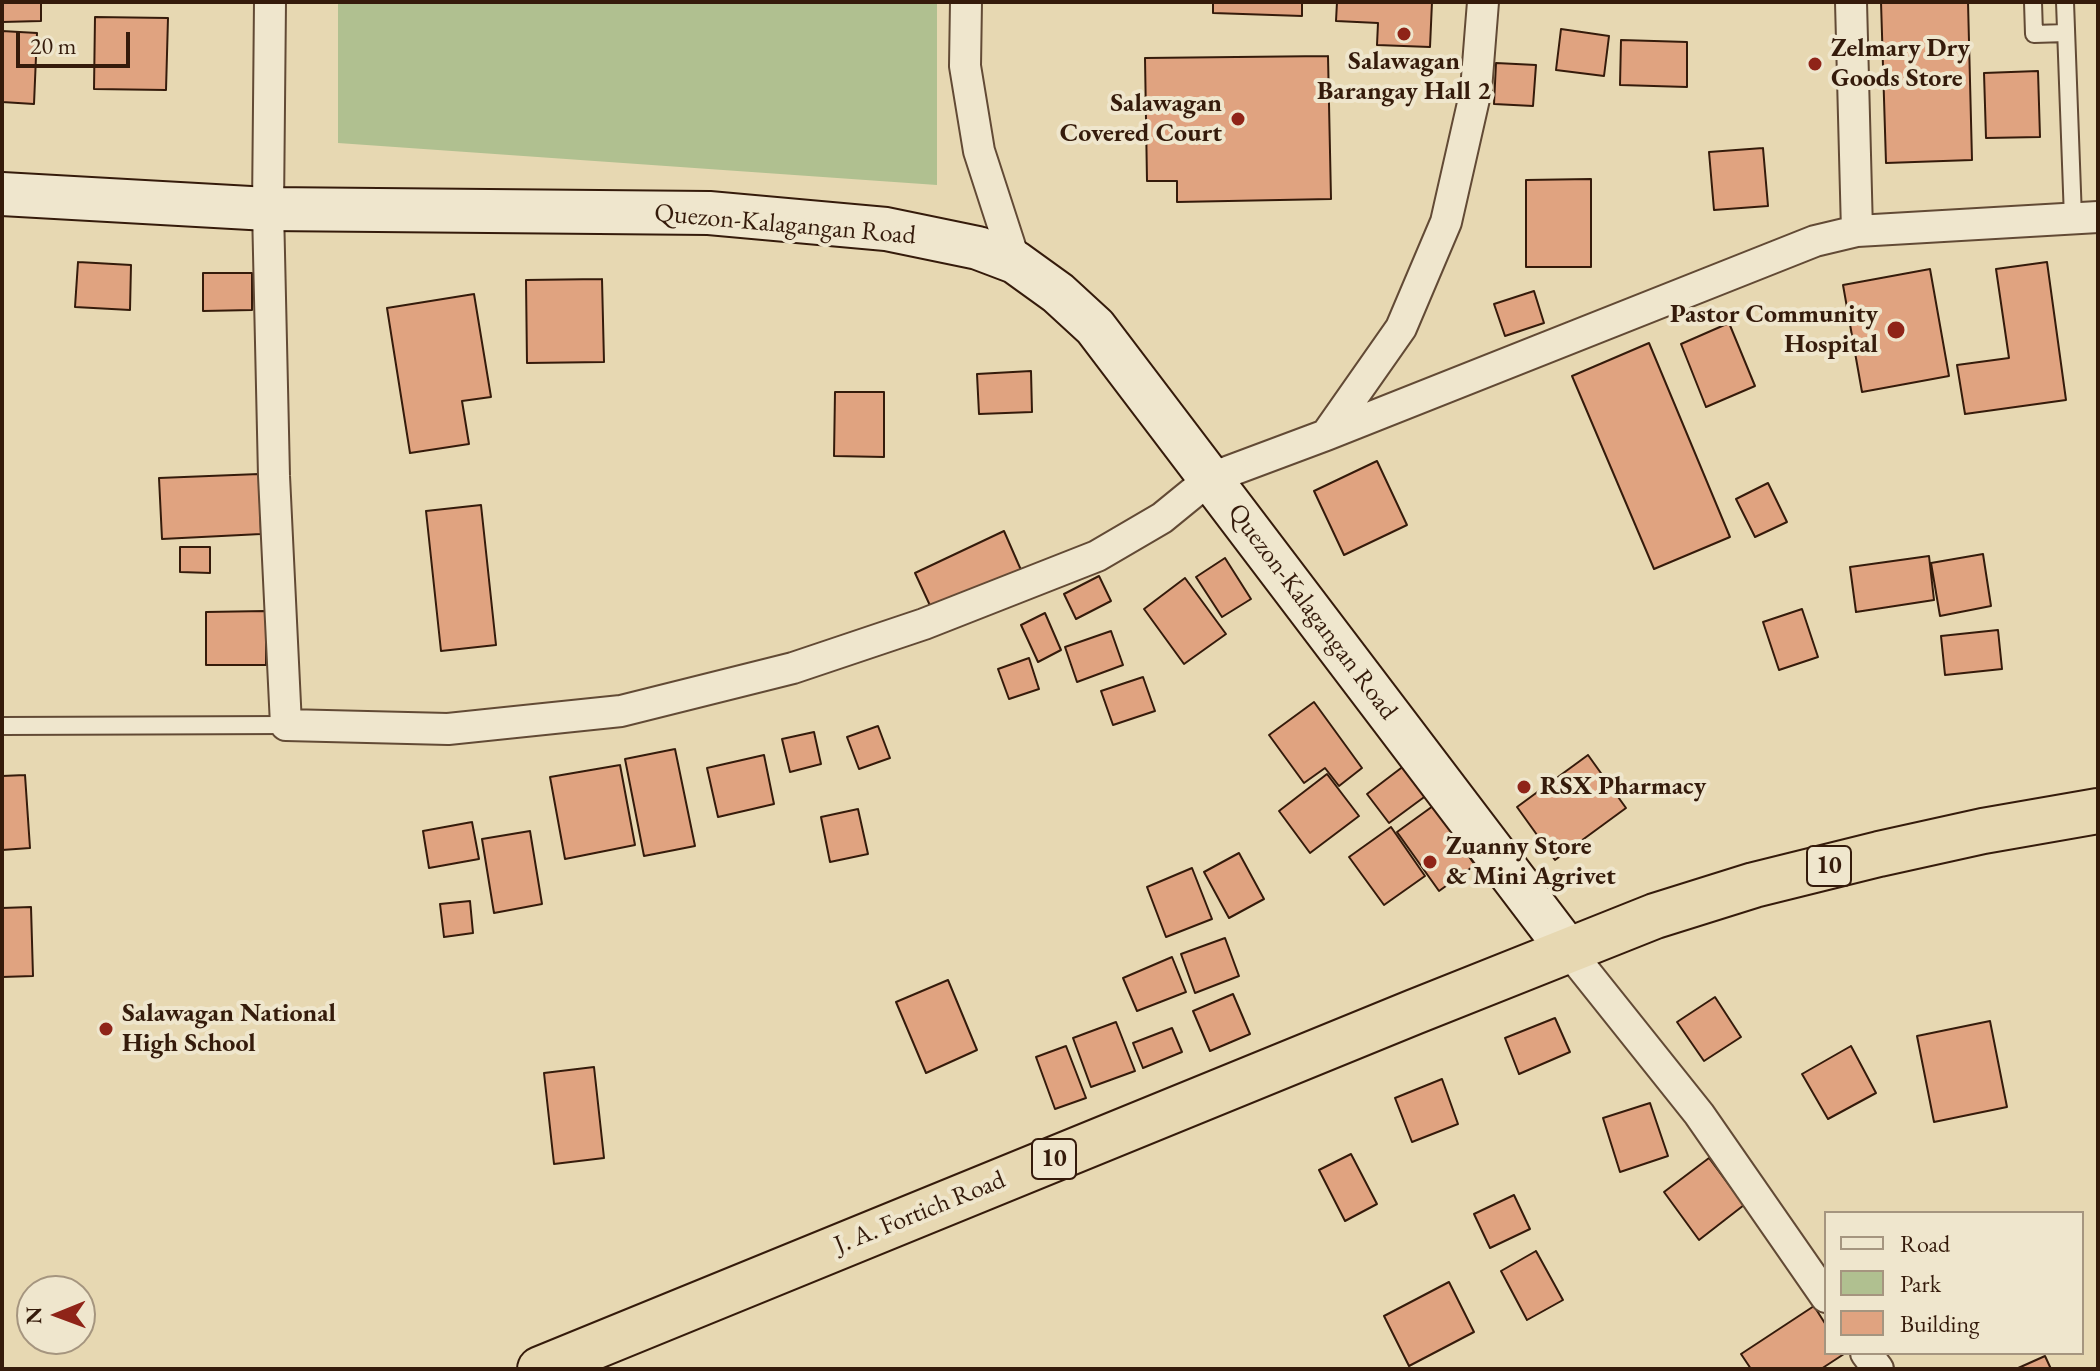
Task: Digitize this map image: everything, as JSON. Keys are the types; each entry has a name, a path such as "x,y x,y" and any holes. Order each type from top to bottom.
{"highway":[{"name":"10","path":"1568,950 1655,916 1754,885 1983,831 2098,811"},
{"name":"J. A. Fortich Road","path":"540,1369 1568,950"}],"main road":[{"name":"Quezon-Kalagangan Road","path":"2,194 268,209 709,213 886,229 978,248 1015,262 1058,293 1095,327 1568,950"}],"street":[{"path":"270,2 268,209 274,476 286,725 448,729 621,711 793,668 924,624 1097,556 1162,518 1211,478 1815,241 1857,231 2085,218"},
{"path":"966,2 965,66 979,151 1015,262"},
{"path":"1326,435 1401,328 1446,222 1476,90 1483,2"},
{"path":"1851,2 1857,231"},
{"path":"1568,950 1699,1114 1824,1294"}],"lane":[{"path":"2033,2 2034,34 2066,33"},
{"path":"2065,2 2085,218"},
{"path":"2,726 286,725"}],"green space":[{"path":"338,2 937,2 937,185 338,143"}],"building":[{"path":"2,2 41,2 41,21 2,22"},
{"path":"1213,2 1302,2 1302,16 1213,13"},
{"name":"Salawagan Barangay Hall 2","path":"1337,2 1432,2 1430,47 1377,45 1378,23 1336,21"},
{"path":"1881,2 1968,2 1972,160 1886,163"},
{"path":"95,17 168,18 166,90 94,89"},
{"path":"1561,29 1609,36 1604,76 1556,70"},
{"path":"2,31 37,33 34,104 2,102"},
{"path":"1621,40 1687,42 1687,87 1620,85"},
{"name":"Salawagan Covered Court","path":"1328,56 1331,199 1177,202 1177,181 1147,181 1145,58"},
{"path":"1496,63 1536,65 1533,106 1494,104"},
{"path":"2038,71 2040,137 1986,138 1984,73"},
{"path":"1763,148 1768,206 1714,210 1709,152"},
{"path":"1591,179 1591,267 1526,267 1526,180"},
{"path":"78,262 131,265 130,310 75,307"},
{"path":"2047,262 2066,400 1965,414 1957,365 2009,358 1996,269"},
{"name":"Pastor Community Hospital","path":"1930,269 1949,376 1862,392 1843,285"},
{"path":"203,273 252,273 252,310 203,311"},
{"path":"602,279 604,362 527,363 526,280"},
{"path":"1534,291 1544,323 1505,336 1494,304"},
{"path":"474,294 491,397 462,401 469,444 410,453 387,308"},
{"path":"1729,323 1755,386 1706,407 1681,344"},
{"path":"1649,343 1730,537 1654,569 1572,376"},
{"path":"1031,371 1032,412 979,414 977,374"},
{"path":"835,392 884,392 884,457 834,456"},
{"path":"1377,461 1407,525 1344,555 1314,491"},
{"path":"259,474 261,534 162,539 159,478"},
{"path":"1768,483 1787,522 1755,537 1736,499"},
{"path":"481,505 496,645 441,651 426,511"},
{"path":"1004,531 1021,570 933,612 915,573"},
{"path":"180,547 210,547 210,573 180,572"},
{"path":"1983,554 1991,606 1940,616 1931,563"},
{"path":"1929,556 1934,600 1856,612 1850,567"},
{"path":"1225,558 1251,599 1222,617 1196,577"},
{"path":"1099,576 1111,601 1076,619 1064,594"},
{"path":"1185,578 1226,634 1184,664 1144,609"},
{"path":"1802,609 1818,657 1779,670 1763,622"},
{"path":"266,611 266,665 206,665 206,612"},
{"path":"1045,613 1061,650 1038,662 1021,625"},
{"path":"1998,630 2002,669 1945,675 1941,636"},
{"path":"1111,631 1123,665 1077,682 1065,647"},
{"path":"1029,658 1039,689 1009,699 998,669"},
{"path":"1143,677 1155,711 1113,725 1101,691"},
{"path":"1314,702 1362,768 1339,786 1325,768 1304,783 1269,735"},
{"path":"878,726 890,758 859,769 847,737"},
{"path":"814,732 821,764 790,772 782,739"},
{"path":"675,749 695,846 644,856 625,759"},
{"path":"764,755 774,804 718,817 707,768"},
{"path":"1588,755 1626,808 1555,860 1517,807"},
{"path":"1409,762 1431,792 1389,823 1367,794"},
{"path":"620,765 635,845 565,859 550,777"},
{"path":"1327,774 1359,816 1310,853 1279,811"},
{"path":"25,775 30,848 2,850 2,776"},
{"path":"1433,806 1475,865 1439,891 1397,832"},
{"path":"858,809 868,854 830,862 821,817"},
{"path":"472,822 479,859 429,868 423,831"},
{"path":"1391,827 1425,876 1384,905 1349,857"},
{"path":"530,831 542,904 494,913 482,839"},
{"path":"1239,853 1264,899 1229,918 1204,872"},
{"path":"1192,868 1212,919 1166,937 1147,887"},
{"path":"470,901 473,933 444,937 440,904"},
{"path":"31,907 33,976 2,977 2,908"},
{"path":"1225,938 1239,976 1195,993 1181,954"},
{"path":"1172,957 1186,992 1137,1011 1123,978"},
{"path":"948,980 977,1050 926,1073 896,1002"},
{"path":"1233,994 1250,1034 1210,1051 1193,1011"},
{"path":"1715,997 1741,1037 1704,1061 1677,1022"},
{"path":"1555,1018 1570,1052 1519,1074 1505,1038"},
{"path":"1990,1021 2007,1107 1934,1122 1917,1036"},
{"path":"1116,1022 1135,1071 1091,1087 1073,1038"},
{"path":"1172,1028 1182,1052 1143,1068 1133,1043"},
{"path":"1066,1046 1086,1098 1055,1109 1036,1057"},
{"path":"1851,1046 1876,1093 1828,1119 1802,1074"},
{"path":"594,1067 604,1158 554,1164 544,1073"},
{"path":"1442,1079 1458,1124 1412,1142 1395,1098"},
{"path":"1650,1103 1668,1156 1620,1172 1603,1118"},
{"path":"1351,1154 1377,1204 1345,1221 1319,1170"},
{"path":"1709,1158 1744,1205 1699,1240 1664,1192"},
{"path":"1514,1195 1530,1229 1490,1248 1474,1214"},
{"path":"1536,1251 1563,1300 1527,1320 1501,1271"},
{"path":"1449,1282 1474,1332 1409,1366 1384,1316"},
{"path":"1814,1306 1824,1322 1824,1355 1842,1355 1821,1369 1751,1369 1741,1354"},
{"path":"2045,1356 2051,1369 2016,1369"}],"place":[{"name":"Salawagan Barangay Hall 2","path":"1404,34"},
{"name":"Zelmary Dry Goods Store","path":"1815,64"},
{"name":"Salawagan Covered Court","path":"1238,119"},
{"name":"Pastor Community Hospital","path":"1896,330"},
{"name":"RSX Pharmacy","path":"1524,787"},
{"name":"Zuanny Store & Mini Agrivet","path":"1430,862"},
{"name":"Salawagan National High School","path":"106,1029"}]}
